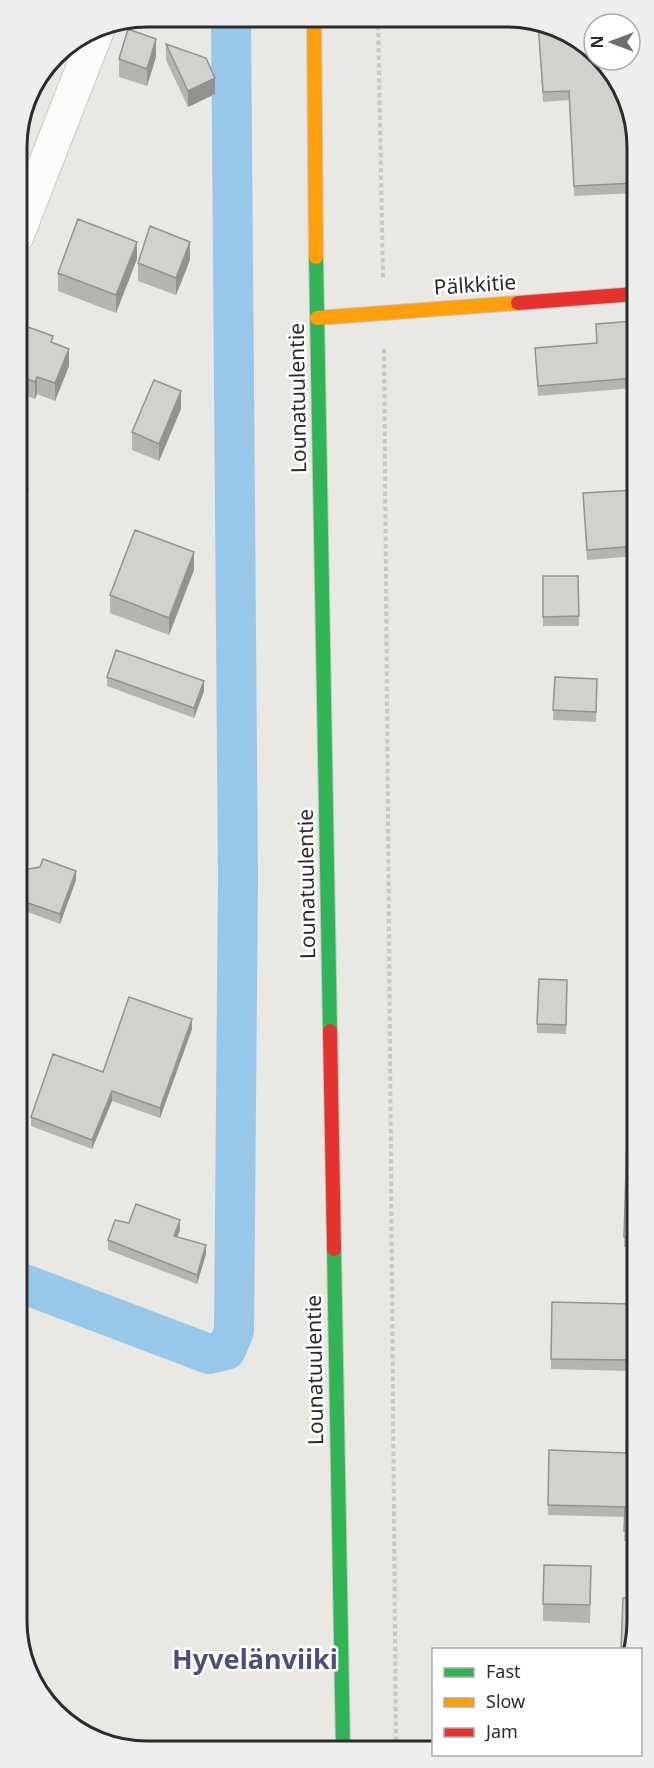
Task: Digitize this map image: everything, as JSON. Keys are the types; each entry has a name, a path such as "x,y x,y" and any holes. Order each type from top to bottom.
{"street":[{"name":"Lounatuulentie","path":"314,27 317,318 343,1741"},
{"path":"27,200 93,40"},
{"name":"Pälkkitie","path":"317,318 627,295"}],"path":[{"path":"378,27 384,313 396,1741"}],"building":[{"path":"128,29 156,39 147,69 119,59"},
{"path":"539,31 574,47 582,54 582,72 600,72 611,87 621,108 625,124 627,183 574,186 569,91 543,92"},
{"path":"166,44 206,58 215,78 188,91"},
{"path":"78,219 137,242 116,295 58,273"},
{"path":"150,226 190,242 176,278 138,263"},
{"path":"627,322 627,379 538,386 535,348 597,343 596,324"},
{"path":"27,327 53,336 51,342 69,349 55,383 37,377 35,382 27,379"},
{"path":"154,380 181,391 159,444 132,432"},
{"path":"627,490 627,547 587,550 583,493"},
{"path":"135,530 194,552 169,618 110,595"},
{"path":"543,576 578,576 579,616 543,617"},
{"path":"116,650 204,681 194,708 107,677"},
{"path":"555,677 597,679 596,712 553,710"},
{"path":"43,859 76,871 60,914 27,903 27,869 40,867"},
{"path":"539,979 567,980 566,1025 537,1024"},
{"path":"129,997 192,1019 160,1108 112,1091 92,1140 31,1117 53,1054 103,1072"},
{"path":"627,1134 627,1237 624,1237"},
{"path":"136,1204 180,1220 174,1236 206,1245 197,1275 108,1240 115,1220 129,1223"},
{"path":"552,1302 627,1304 627,1360 551,1359"},
{"path":"627,1430 627,1531 624,1531 625,1507 548,1505 549,1450 626,1453"},
{"path":"544,1565 591,1566 590,1605 543,1604"},
{"path":"623,1598 627,1598 627,1629 624,1648 621,1648"}],"waterway":[{"path":"27,1285 209,1354 226,1350 234,1331 238,878 231,27"}],"traffic: fast":[{"path":"316,257 330,1031"},
{"path":"334,1249 343,1741"}],"traffic: slow":[{"path":"314,27 316,257"},
{"path":"317,318 518,303"}],"traffic: jam":[{"path":"518,303 627,295"},
{"path":"330,1031 334,1249"}],"district":[{"name":"Hyvelänviiki","path":"255,1660"}]}
